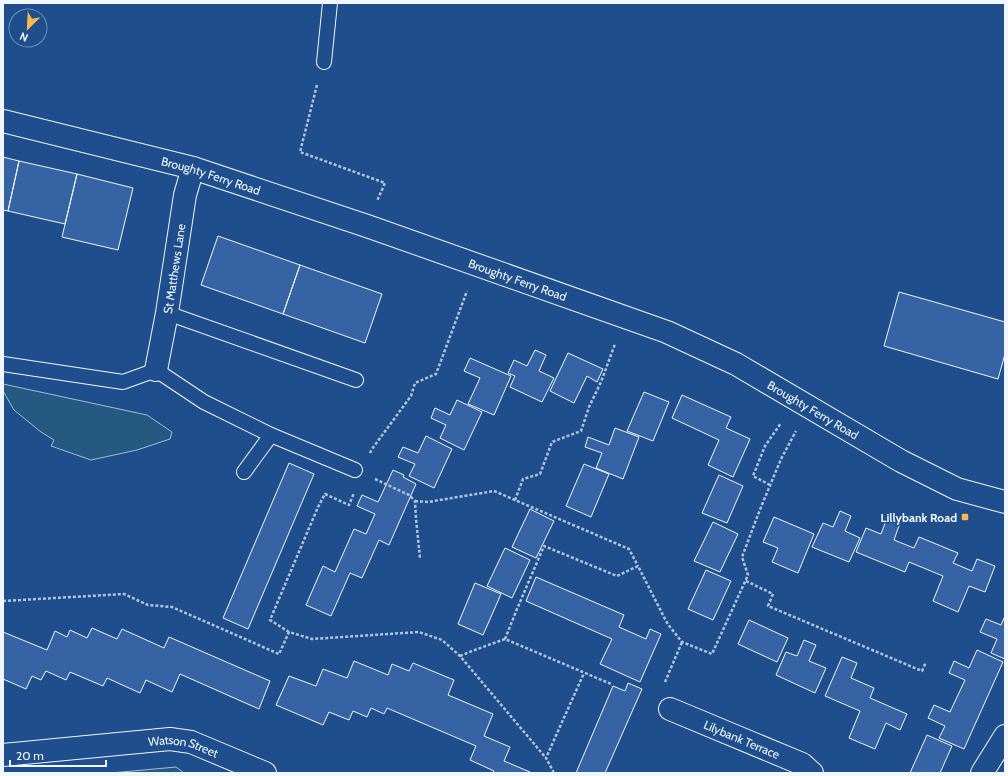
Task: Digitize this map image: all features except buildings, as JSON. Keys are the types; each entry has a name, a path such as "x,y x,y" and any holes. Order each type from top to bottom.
{"street":[{"name":"Broughty Ferry Road","path":"3,121 192,168 367,226 667,332 736,364 901,461 950,486 1005,502"},
{"name":"St Matthews Lane","path":"156,370 185,195 192,168"},
{"name":"Lilybank Terrace","path":"670,709 802,764 812,773"},
{"path":"982,773 1005,736"},
{"name":"Watson Street","path":"3,755 170,739 191,742 265,773"}],"lane":[{"path":"324,62 330,3"},
{"path":"166,313 356,380"},
{"path":"3,364 123,382 156,370 204,402 271,435 355,470"},
{"path":"244,472 271,435"}],"path":[{"path":"324,62 300,152 384,183"},
{"path":"372,449 411,396 415,383 436,374 457,317"},
{"path":"515,500 523,479 540,474 552,442 581,431 606,368"},
{"path":"770,485 753,476 765,446 797,400"},
{"path":"368,476 409,495 415,501 428,502 494,491 629,548 670,627 682,642 712,654 746,581 748,575 742,557 781,459"},
{"path":"356,489 350,506 325,494 270,620 289,632 312,639 419,632 442,640 460,656 546,758 553,773"},
{"path":"415,501 420,558"},
{"path":"505,639 544,546 617,576 638,566"},
{"path":"746,581 773,594 768,606 922,671 926,662"},
{"path":"3,602 124,594 148,605 172,607 278,654 289,632"},
{"path":"460,656 505,639 612,684"},
{"path":"679,650 682,642"},
{"path":"546,758 584,673"}],"shaded area":[{"path":"3,384 147,415 172,432 170,439 137,450 91,460 51,446 54,440 41,432 14,410 3,391"},
{"path":"176,767 184,773 111,773"}],"place":[{"name":"Lillybank Road","path":"965,517"}]}
